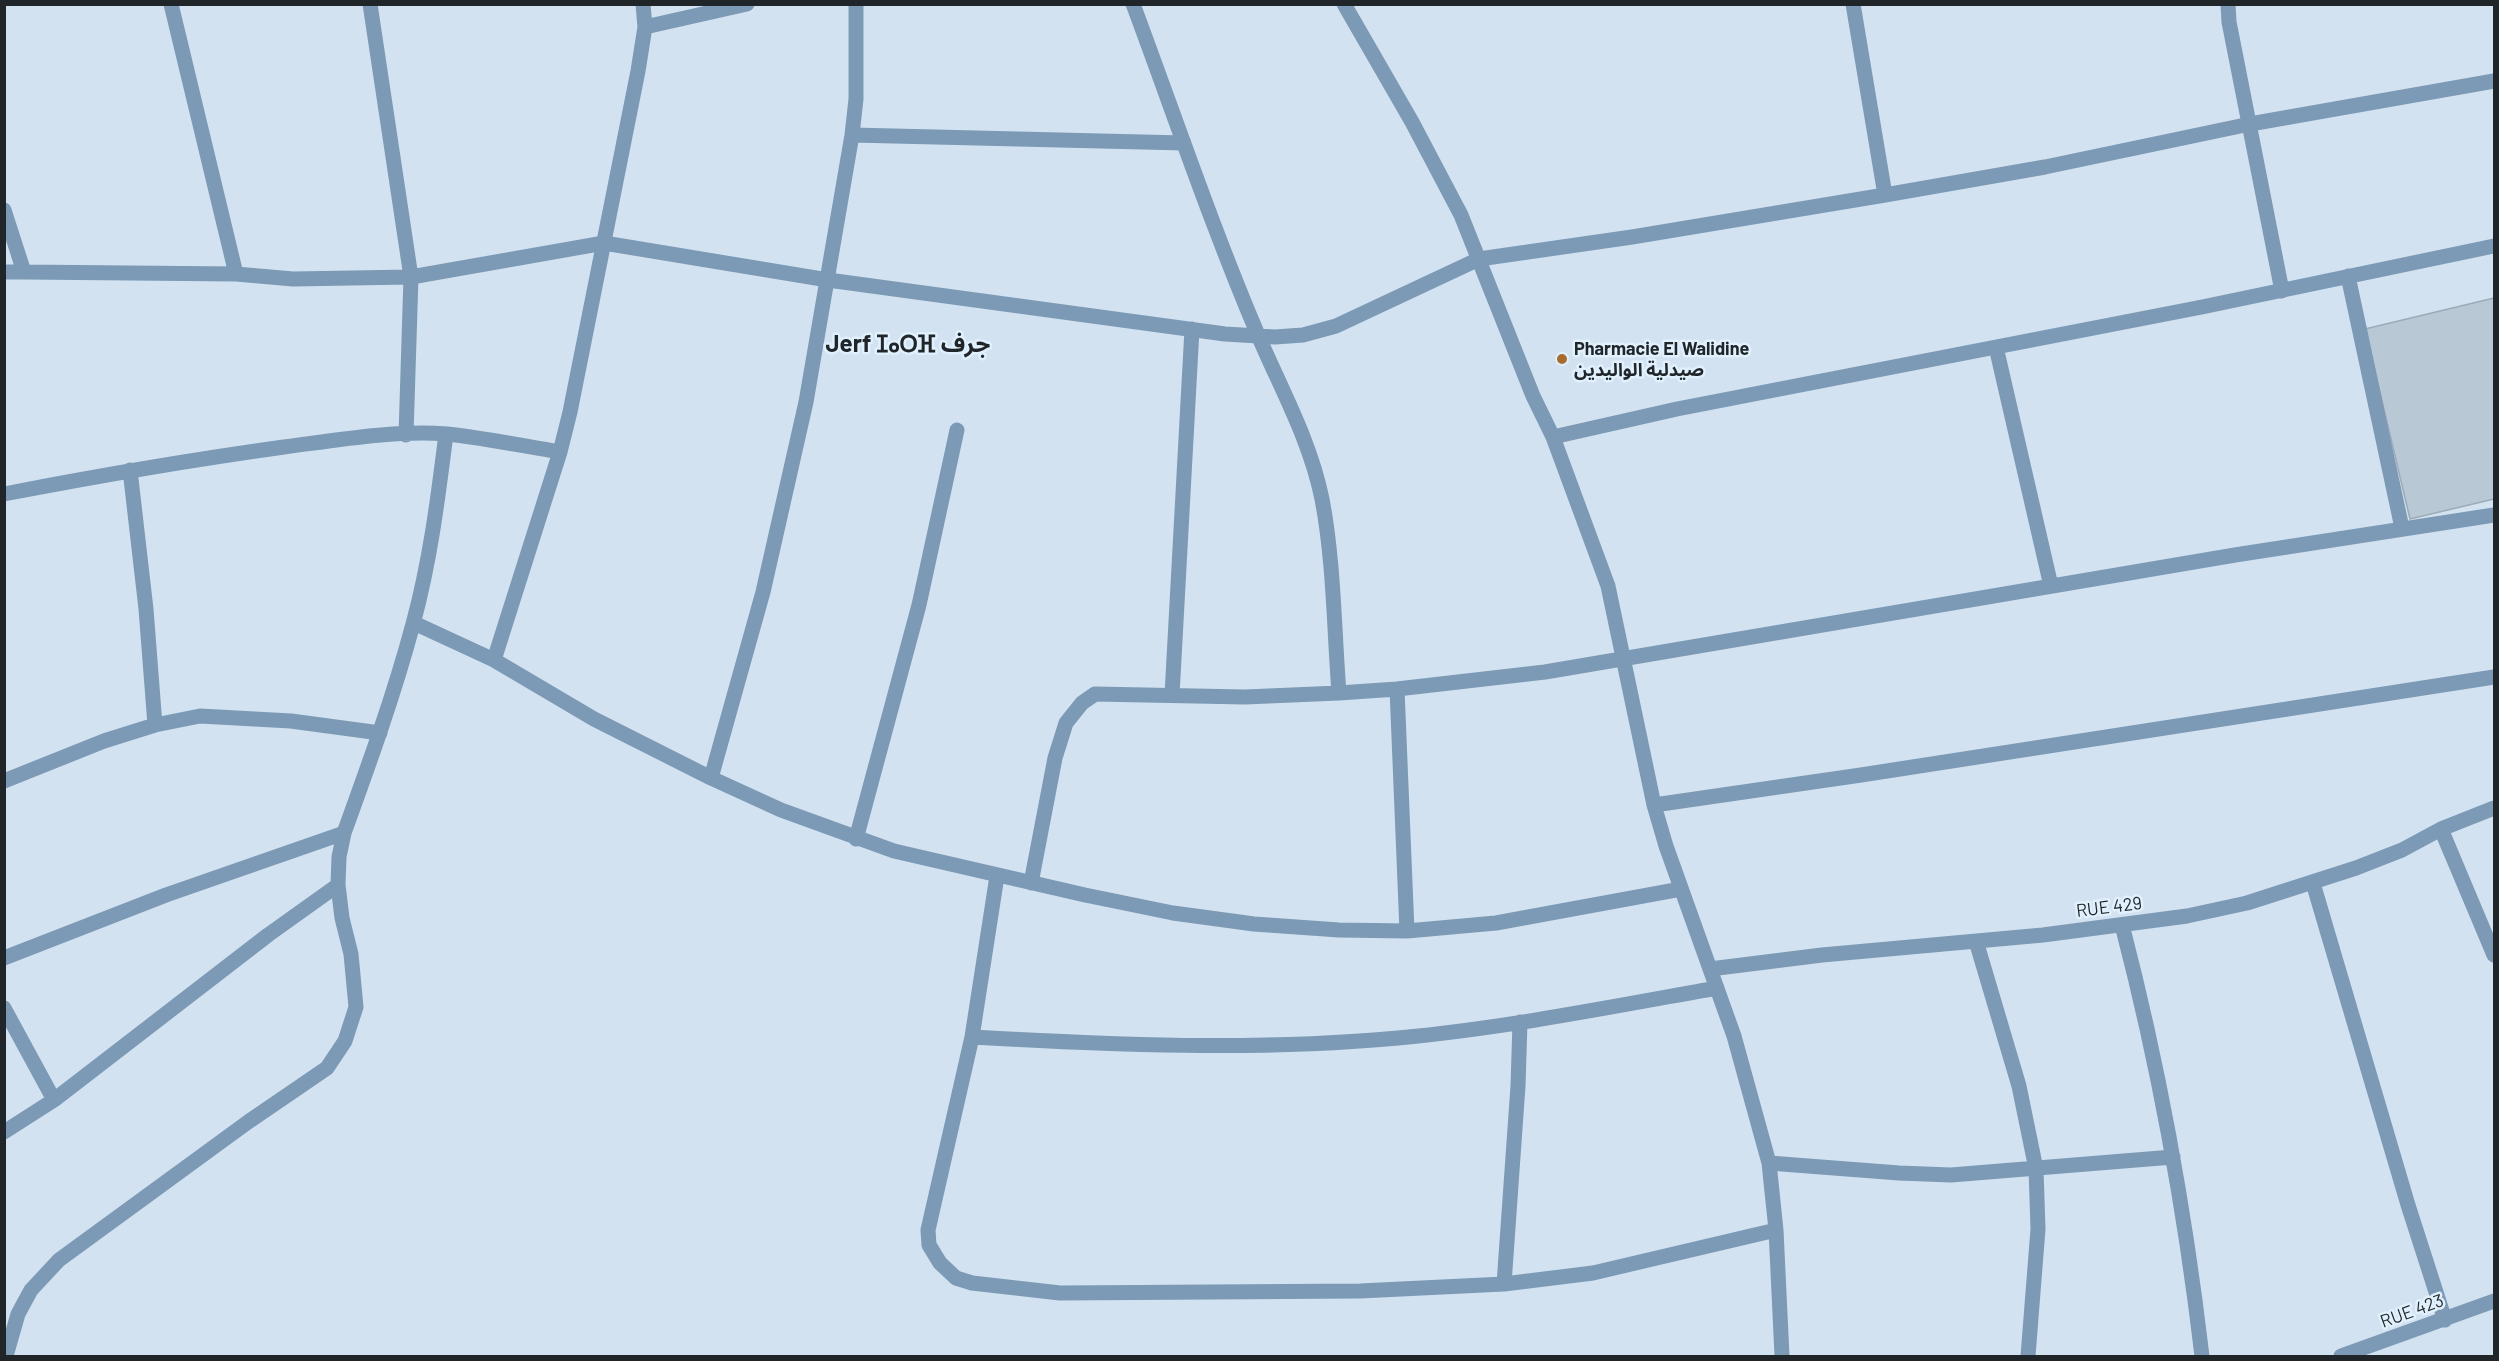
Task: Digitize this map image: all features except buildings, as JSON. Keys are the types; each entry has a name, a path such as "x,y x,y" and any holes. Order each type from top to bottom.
{"street":[{"path":"171,4 236,274"},
{"path":"370,4 411,277 406,435"},
{"path":"494,660 560,452 604,243 645,27 644,4"},
{"path":"645,27 747,4"},
{"path":"711,778 763,592 806,402 852,135 855,99 856,4"},
{"path":"1132,4 1258,335 1310,453 1322,499 1330,560 1340,693"},
{"path":"1344,4 1461,215 1533,396 1553,437 1608,586 1654,805 1681,889 1734,1036 1769,1163 1776,1230 1782,1356"},
{"path":"1852,4 1885,195"},
{"path":"2228,4 2229,22 2282,291"},
{"path":"4,272 236,274 292,279 411,277 604,243 828,280 1225,334 1275,337 1303,335 1336,326 1479,259 1632,237 1885,195 2045,166 2250,124 2494,81"},
{"path":"852,135 1184,143"},
{"path":"4,210 24,272"},
{"path":"1553,437 1677,409 2282,291 2494,246"},
{"path":"2348,276 2402,528"},
{"path":"1172,695 1192,329"},
{"path":"1996,346 2051,586"},
{"path":"856,838 920,605 957,430"},
{"path":"4,494 130,470 337,440 446,434 560,452"},
{"path":"6,1356 18,1314 31,1290 59,1260 248,1122 327,1068 345,1041 356,1007 351,954 342,918 338,885 344,833 380,733 414,623 433,536 446,434"},
{"path":"130,470 155,725"},
{"path":"1031,883 1055,758 1066,723 1082,703 1095,694 1245,697 1340,693 1545,672 2051,586 2494,515"},
{"path":"414,623 494,660 594,719 711,778 781,810 894,851 997,876 1173,913 1254,924 1339,930 1407,931 1497,923 1681,889"},
{"path":"1654,805 1861,776 2494,677"},
{"path":"1396,689 1407,931"},
{"path":"4,781 104,741 155,725 200,716 291,720 380,733"},
{"name":"RUE 429","path":"1710,969 2187,916 2247,903 2313,882 2402,850 2441,829 2494,808"},
{"path":"2441,829 2493,950"},
{"path":"4,958 166,895 344,833"},
{"path":"997,876 972,1037 928,1230 929,1245 940,1263 956,1278 972,1283 1060,1293 1360,1291 1504,1284 1593,1273 1776,1230"},
{"path":"2313,882 2398,1171 2445,1320"},
{"path":"4,1132 54,1100 268,935 338,885"},
{"path":"2122,925 2148,1025 2173,1157 2202,1356"},
{"path":"1976,941 2019,1086 2036,1169 2038,1229 2028,1356"},
{"path":"972,1037 1085,1043 1221,1046 1399,1038 1520,1022 1717,988"},
{"path":"4,1008 54,1100"},
{"path":"1504,1284 1518,1086 1520,1022"},
{"path":"1769,1163 1887,1173 1951,1175 2173,1157"},
{"name":"RUE 423","path":"2341,1356 2494,1301"}],"place":[{"name":"Pharmacie El Walidine صيدلية الواليدين","path":"1562,359"}],"district":[{"name":"Jerf ⵊⴰⵔⴼ جرف","path":"908,344"}]}
